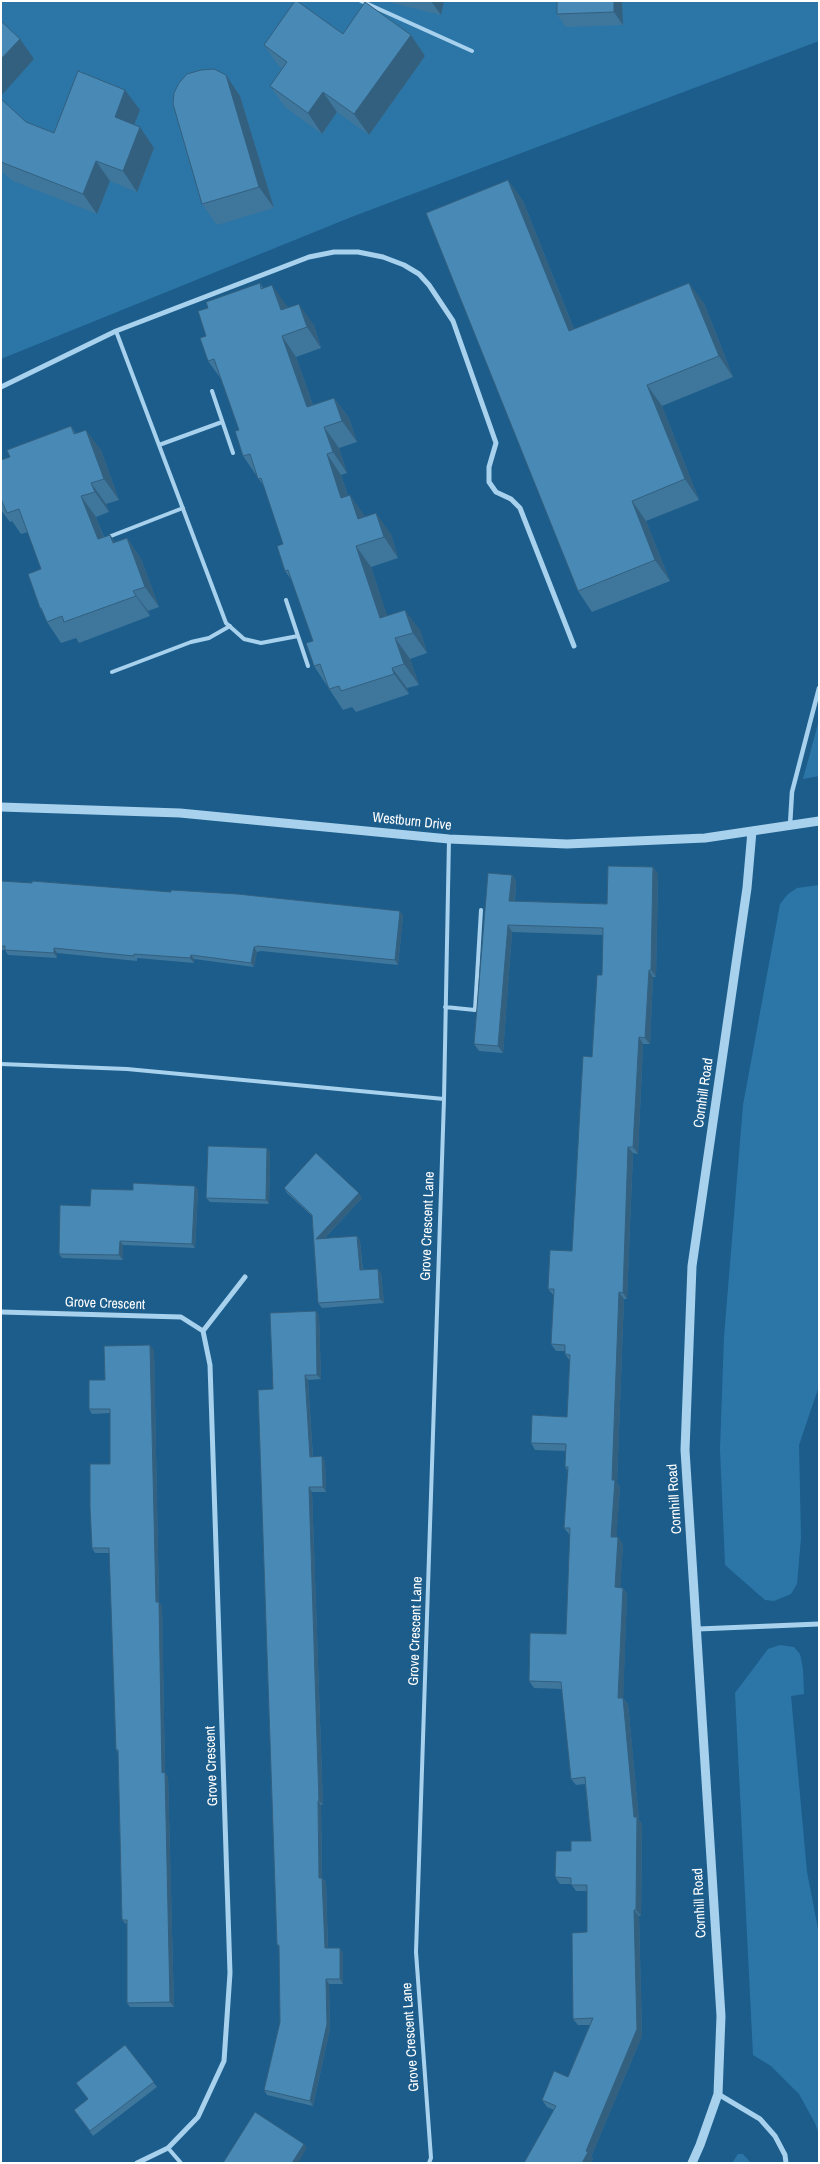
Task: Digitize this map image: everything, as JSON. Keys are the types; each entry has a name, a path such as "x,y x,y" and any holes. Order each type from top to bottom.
{"street":[{"path":"1,387 116,331 309,257 334,252 358,252 404,264 419,274 438,296 453,321 496,443 489,467 489,482 496,492 511,499 520,508 574,646"},
{"path":"790,826 792,792 819,688"},
{"name":"Westburn Drive","path":"1,807 232,817 449,840 567,844 672,840 819,821"},
{"name":"Cornhill Road","path":"692,2163 718,2094 721,2016 698,1629 685,1450 692,1266 746,898 752,831"},
{"path":"203,1331 245,1277"},
{"name":"Grove Crescent","path":"1,1312 181,1317 203,1331 210,1365 230,1973 224,2062 198,2117 168,2148 137,2163"},
{"path":"698,1629 819,1624"},
{"path":"718,2094 760,2118 774,2136 785,2155 786,2163"}],"lane":[{"path":"361,1 472,51"},
{"path":"116,331 226,623 244,639 262,643 298,636"},
{"path":"212,391 233,453"},
{"path":"160,445 222,422"},
{"path":"111,536 183,508"},
{"path":"286,600 308,666"},
{"path":"112,672 191,642 209,638 230,626"},
{"name":"Grove Crescent Lane","path":"429,2163 431,2158 416,1952 444,1099 449,840"},
{"path":"445,1007 475,1010 481,910"},
{"path":"1,1064 127,1069 444,1099"},
{"path":"168,2148 181,2163"}],"shaded area":[{"path":"1,1 819,1 819,41 354,216 1,359"},
{"path":"819,720 819,776 803,779"},
{"path":"819,885 819,1386 799,1445 801,1538 797,1584 791,1594 774,1601 765,1600 725,1565 720,1449 724,1337 743,1105 780,904 788,894 797,888"},
{"path":"780,1645 794,1647 800,1654 803,1669 804,1694 791,1696 807,1872 819,1934 819,2134 799,2094 771,2066 753,2055 735,1693 768,1649"},
{"path":"738,2154 743,2154 751,2163 732,2163"}],"building":[{"path":"295,1 343,34 365,2 411,35 354,114 323,92 308,113 270,86 287,62 264,45"},
{"path":"557,1 614,1 614,12 557,14"},
{"path":"1,21 20,39 1,59"},
{"path":"214,69 226,75 259,187 202,204 173,104 174,93 179,83 187,74"},
{"path":"78,71 125,90 115,117 140,127 123,171 96,161 83,194 1,162 1,99 26,122 54,133"},
{"path":"508,180 569,331 689,283 719,356 647,385 685,479 632,501 655,560 578,591 426,213"},
{"path":"260,283 261,289 272,285 281,310 299,304 307,327 282,336 307,407 334,398 342,421 324,427 333,452 327,454 341,498 350,495 358,519 376,513 384,537 356,546 380,618 405,610 413,633 395,638 404,664 392,668 394,674 341,691 339,686 329,689 320,664 314,666 306,643 313,641 288,570 285,571 277,546 283,544 261,478 258,479 250,454 243,456 235,431 239,430 214,359 208,361 200,338 206,336 198,311 208,308 206,302"},
{"path":"71,426 74,434 86,430 104,479 91,483 95,492 81,496 98,539 110,535 113,543 127,538 145,587 133,591 136,596 64,622 62,616 47,622 28,574 41,569 19,509 7,513 1,499 1,460 10,457 7,450"},
{"path":"608,866 653,867 651,970 649,970 645,1038 639,1037 633,1147 628,1147 623,1293 619,1292 612,1480 615,1480 611,1537 618,1537 615,1587 623,1588 618,1698 623,1698 634,1817 637,1817 636,1910 634,1910 637,2029 582,2163 524,2163 556,2106 542,2100 554,2071 568,2077 593,2018 573,2019 572,1933 587,1932 587,1885 571,1885 571,1878 555,1877 556,1851 571,1851 571,1841 591,1841 585,1777 571,1779 561,1682 529,1681 530,1633 566,1634 570,1528 564,1528 568,1467 565,1467 566,1444 531,1443 532,1415 567,1417 570,1355 565,1354 565,1345 551,1344 554,1289 548,1289 550,1250 572,1251 583,1056 592,1057 597,975 602,975 603,928 508,925 498,1046 474,1044 488,873 512,875 509,901 607,904"},
{"path":"1,881 32,883 32,881 171,892 171,890 237,894 400,911 395,960 258,946 254,947 251,963 191,955 190,958 134,954 134,956 54,948 54,953 5,950 5,946 1,946"},
{"path":"208,1146 267,1148 266,1200 206,1198"},
{"path":"316,1153 359,1193 316,1239 357,1236 360,1270 378,1269 380,1299 318,1303 312,1215 284,1188"},
{"path":"133,1183 195,1186 192,1244 120,1241 119,1255 59,1254 60,1205 90,1206 91,1189 133,1190"},
{"path":"316,1311 317,1375 305,1375 310,1457 322,1456 323,1487 309,1487 319,1801 319,1878 322,1878 325,1948 340,1948 340,1979 326,1979 327,2024 310,2101 264,2090 280,2022 279,1945 277,1945 258,1390 273,1389 270,1313"},
{"path":"150,1345 156,1602 159,1602 162,1773 165,1772 170,2002 127,2003 127,1920 122,1920 118,1750 116,1750 109,1548 92,1548 90,1507 90,1464 110,1464 110,1409 89,1409 89,1380 105,1380 104,1346"},
{"path":"125,2045 154,2082 90,2131 74,2110 88,2099 76,2083"},
{"path":"255,2112 304,2144 292,2163 223,2163"}]}
